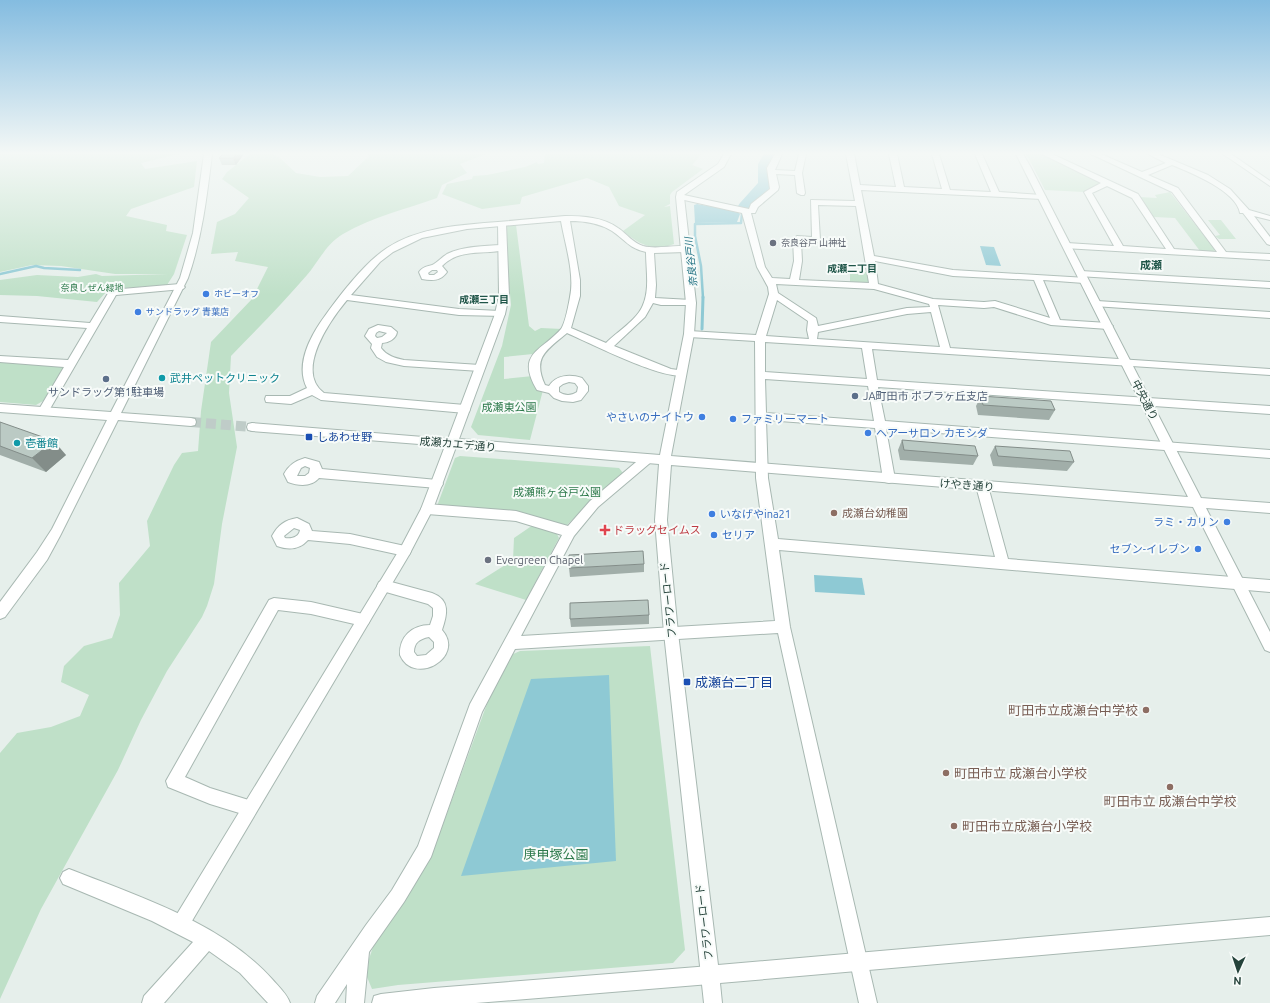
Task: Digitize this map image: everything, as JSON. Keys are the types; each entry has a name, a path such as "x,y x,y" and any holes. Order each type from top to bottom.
{"street":[{"path":"0,613 42,556 56,532 180,287 190,263 197,233 201,201"},
{"name":"フラワーロード","path":"680,201 691,303 689,334 664,461 661,520 671,633 714,1003"},
{"path":"698,201 746,211 752,211 754,206 760,201"},
{"path":"859,201 874,286"},
{"name":"中央通り","path":"1044,201 1270,646"},
{"path":"1093,201 1120,249"},
{"path":"1139,201 1172,252"},
{"path":"1183,201 1224,255"},
{"path":"1236,201 1270,242"},
{"path":"794,281 798,261 797,239 816,240 814,202 860,204"},
{"path":"1243,210 1270,218"},
{"path":"746,211 761,267 770,281 774,294 760,339 760,416 762,469 783,626 868,1003"},
{"path":"465,409 334,398 321,396 313,390 308,376 309,358 320,330 376,260 390,250 411,239 455,227 565,218 580,218 602,224 614,229 633,245 650,250 686,250"},
{"path":"554,390 541,388 535,376 534,364 539,352 566,329 575,296 576,280 565,218"},
{"path":"180,925 405,551 427,509 500,314 504,295 502,224"},
{"path":"1067,246 1270,257"},
{"path":"436,266 447,257 459,252 502,248"},
{"path":"608,347 646,309 649,304 651,295 650,250"},
{"path":"870,258 953,273 1270,285"},
{"path":"1037,277 1056,322"},
{"path":"770,281 874,286 934,305"},
{"path":"43,411 113,292 180,287"},
{"path":"774,294 813,320 813,342"},
{"path":"345,297 459,312 500,314"},
{"path":"649,299 661,302 691,303"},
{"path":"812,330 934,305 995,304 1056,322 1108,326"},
{"path":"1097,304 1270,315"},
{"path":"934,305 946,351"},
{"path":"0,319 93,326"},
{"path":"566,329 642,362 670,372 681,374"},
{"path":"689,334 1270,372"},
{"path":"377,341 376,348 381,355 390,360 404,363 480,368"},
{"path":"866,346 889,479"},
{"path":"0,359 71,364"},
{"path":"760,375 873,384 1270,410"},
{"path":"270,399 291,400 313,390"},
{"path":"0,408 191,422"},
{"path":"760,416 1270,454"},
{"name":"成瀬カエデ通り","path":"252,427 664,461"},
{"path":"324,1003 361,947 398,896 424,851 475,709 570,532 594,504 646,460"},
{"name":"けやき通り","path":"664,461 1270,508"},
{"path":"316,473 437,484"},
{"path":"982,486 1003,564"},
{"path":"427,509 516,516 570,532"},
{"path":"305,535 350,539 405,551"},
{"path":"772,544 1270,586"},
{"path":"384,586 432,599 440,606 440,616 434,633"},
{"path":"249,808 210,796 174,781 274,604 311,608 363,620"},
{"path":"510,643 783,626"},
{"path":"69,878 180,925 208,940 241,962 281,1003"},
{"path":"381,1003 474,998 710,975 1270,926"},
{"path":"151,1003 208,940"},
{"path":"355,1003 361,947"}],"green space":[{"name":"奈良しぜん緑地","path":"0,201 154,201 131,209 126,216 167,225 166,231 187,235 174,274 167,285 124,288 107,291 97,302 37,296 0,295 0,280 37,275 78,277 96,274 102,276 168,274 115,274 61,266 32,265 0,272"},
{"path":"247,201 429,201 377,218 354,228 337,238 327,248 298,285 231,356 229,393 237,447 222,524 214,584 207,606 202,617 167,671 141,720 118,770 41,909 0,999 0,753 17,733 51,727 80,716 89,695 61,682 64,666 84,646 112,638 120,615 119,583 150,546 147,521 174,465 182,453 198,451 201,411 211,342 252,299 268,267 235,261 238,252 211,254 217,222 235,214"},
{"path":"460,201 521,201 520,204 482,209"},
{"path":"616,201 670,201 670,204 664,207 670,206 674,244 652,247 635,240 623,231 645,215 619,206"},
{"path":"1142,201 1177,201 1215,250 1200,251 1175,218 1154,217"},
{"path":"1208,220 1221,220 1236,239 1219,239 1215,236 1220,235"},
{"name":"成瀬東公園","path":"516,225 529,326 535,331 541,328 562,329 533,354 504,357 504,379 533,376 543,390 530,440 478,435 471,427 502,346 511,305 504,226"},
{"path":"850,271 867,272 869,281 866,283 850,282"},
{"path":"0,362 65,367 43,401 36,405 0,402"},
{"name":"成瀬熊ヶ谷戸公園","path":"460,456 619,468 623,473 567,525 517,513 437,506 455,458"},
{"path":"533,525 556,532 559,538 526,600 475,584 513,560 514,538"},
{"name":"庚申塚公園","path":"650,646 685,950 673,963 398,985 372,989 367,977 369,959 374,944 431,857 488,701 511,655 520,651"}],"water":[{"path":"697,204 736,211 740,214 737,222 695,223 694,205"},
{"path":"980,246 994,247 1001,266 986,265"},
{"path":"814,575 862,578 865,595 815,592"},
{"path":"609,675 616,861 461,876 531,679"}],"building":[{"path":"981,396 1051,401 1055,410 983,405"},
{"path":"0,422 54,441 32,458 0,446"},
{"path":"902,440 975,446 978,456 904,450"},
{"path":"995,446 1070,451 1074,462 998,456"},
{"path":"643,551 644,564 569,568 569,555"},
{"path":"648,600 649,615 570,619 570,603"}],"waterway":[{"path":"745,206 749,201"},
{"name":"奈良谷戸川","path":"703,298 701,266 695,236 695,224 741,223 742,214"},
{"path":"0,274 36,266 44,268 80,270"},
{"name":"奈良谷戸川","path":"702,329 703,298"}],"tunnel":[{"path":"191,422 252,427"}],"place":[{"name":"奈良谷戸 山神社","path":"773,243"},
{"name":"ホビーオフ","path":"206,294"},
{"name":"サンドラッグ 青葉店","path":"138,312"},
{"name":"武井ペットクリニック","path":"162,378"},
{"name":"サンドラッグ第1駐車場","path":"106,379"},
{"name":"JA町田市 ポプラヶ丘支店","path":"855,396"},
{"name":"やさいのナイトウ","path":"702,417"},
{"name":"ファミリーマート","path":"733,419"},
{"name":"ヘアーサロン カモシダ","path":"868,433"},
{"name":"しあわせ野","path":"309,437"},
{"name":"壱番館","path":"17,443"},
{"name":"成瀬台幼稚園","path":"834,513"},
{"name":"いなげやina21","path":"712,514"},
{"name":"ラミ・カリン","path":"1227,522"},
{"name":"ドラッグセイムス","path":"605,530"},
{"name":"セリア","path":"714,535"},
{"name":"セブン-イレブン","path":"1198,549"},
{"name":"Evergreen Chapel","path":"488,560"},
{"name":"成瀬台二丁目","path":"687,682"},
{"name":"町田市立成瀬台中学校","path":"1146,710"},
{"name":"町田市立 成瀬台小学校","path":"946,773"},
{"name":"町田市立 成瀬台中学校","path":"1170,787"},
{"name":"町田市立成瀬台小学校","path":"954,826"}],"district":[{"name":"成瀬","path":"1151,265"},
{"name":"成瀬二丁目","path":"852,268"},
{"name":"成瀬三丁目","path":"484,299"}]}
